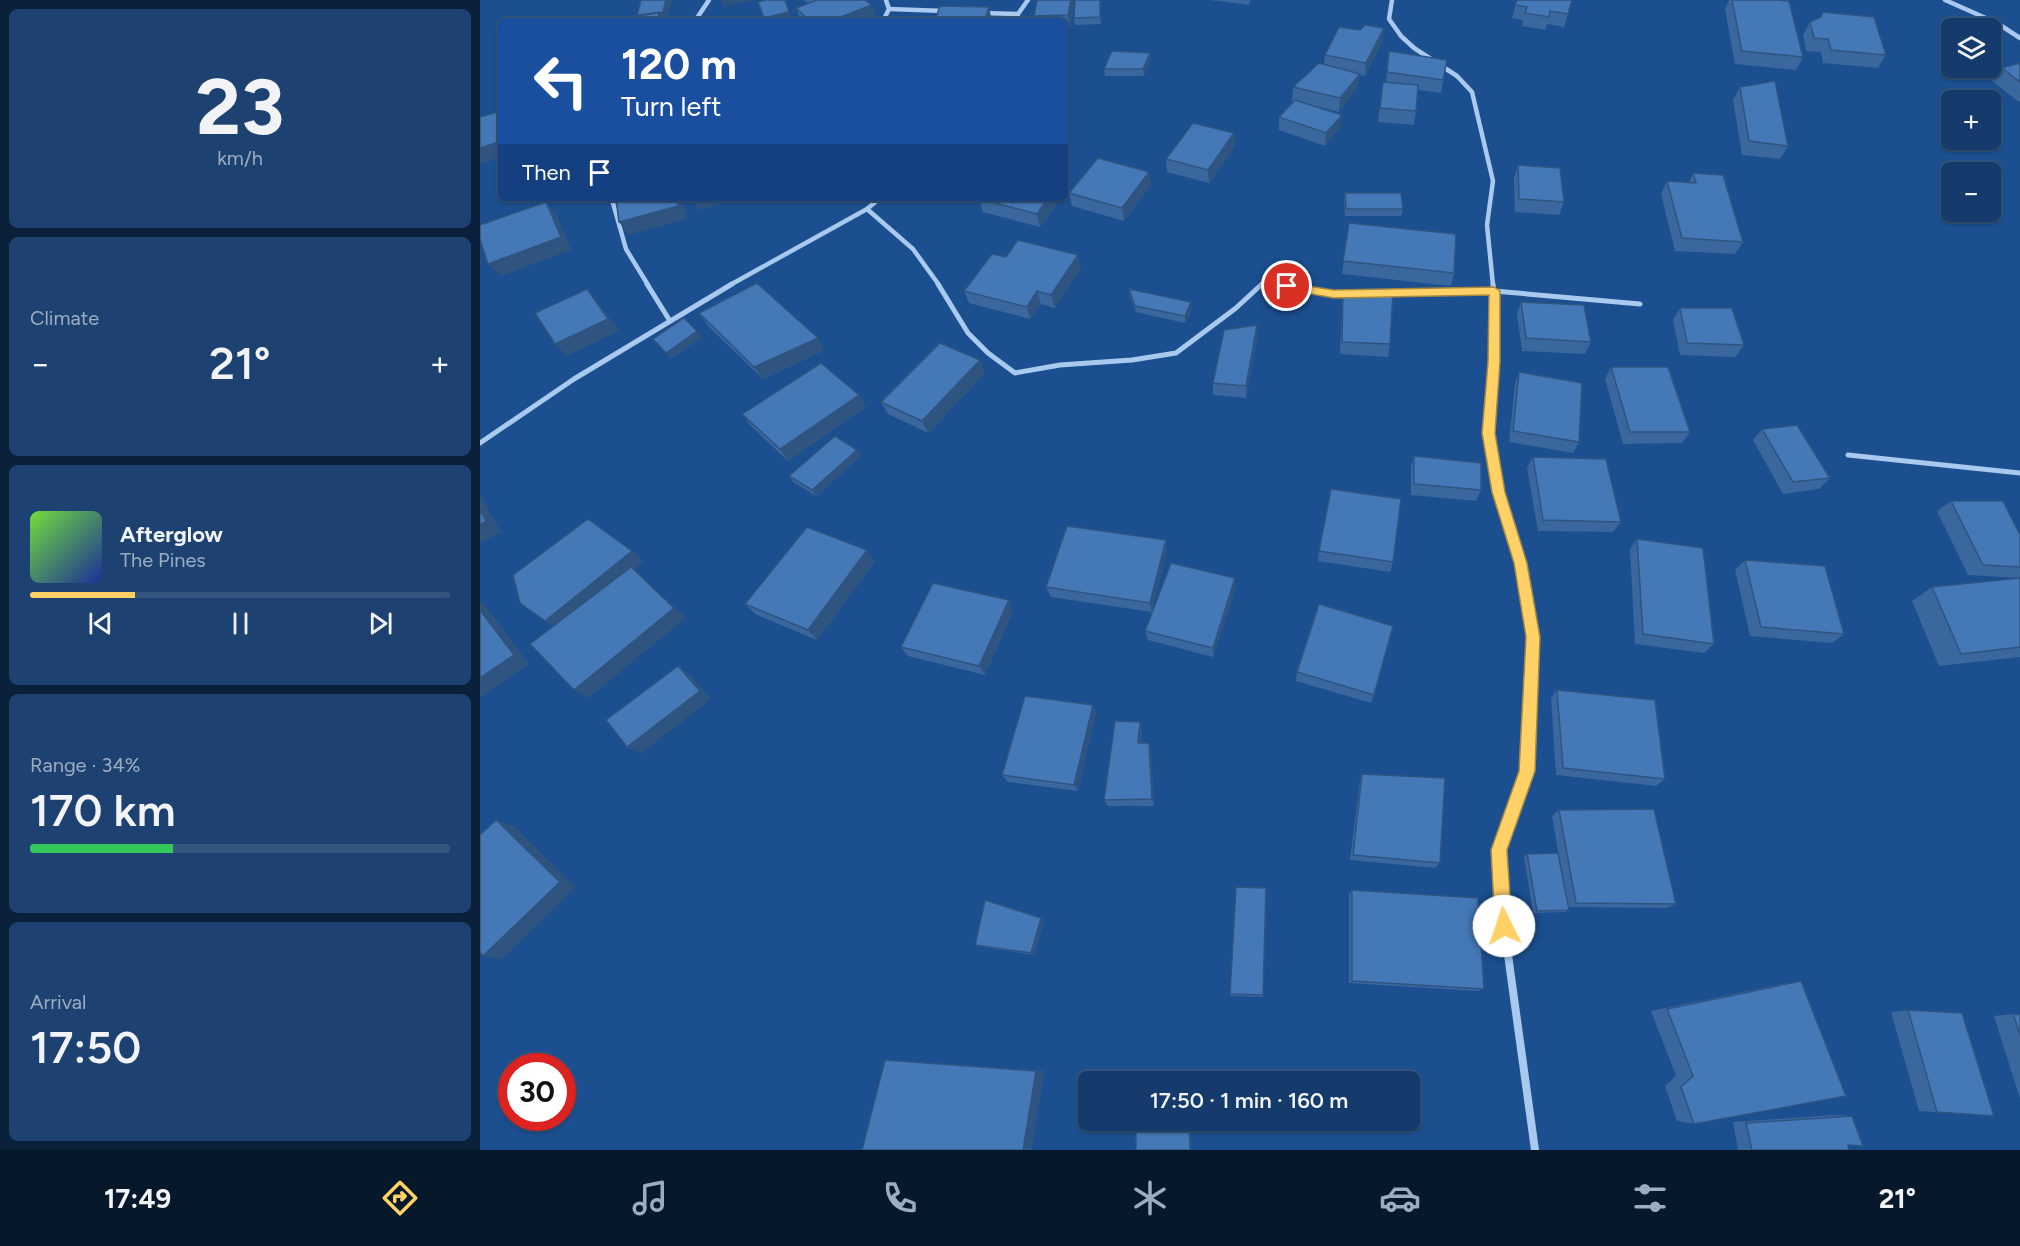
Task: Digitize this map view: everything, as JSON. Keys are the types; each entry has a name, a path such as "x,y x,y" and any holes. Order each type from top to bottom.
{"street":[{"path":"697,18 709,0"},
{"path":"884,18 889,9 886,0"},
{"path":"1017,18 1028,0"},
{"path":"1392,0 1389,19 1401,36 1414,48 1457,76 1472,92 1493,181 1487,225 1494,291 1494,362 1488,433 1499,492 1521,563 1533,637 1527,771 1499,850 1504,926 1535,1150"},
{"path":"1945,0 1997,23 2020,38"},
{"path":"889,9 947,11"},
{"path":"971,12 1018,14"},
{"path":"2011,32 2020,29"},
{"path":"614,201 626,249 670,321"},
{"path":"480,443 726,286 867,209 876,201"},
{"path":"867,209 914,249 945,292 968,333 988,353 1015,373 1060,365 1132,360 1176,353 1236,308 1263,283 1334,294 1356,294"},
{"path":"1379,294 1494,291 1640,304"},
{"path":"1848,455 2020,473"}],"building":[{"path":"641,0 666,0 663,12 637,15"},
{"path":"785,0 789,12 764,18 758,2"},
{"path":"817,0 865,0 872,5 838,18 807,18 796,8"},
{"path":"1037,0 1071,0 1068,15 1034,16"},
{"path":"1075,0 1100,0 1100,17 1074,18"},
{"path":"1517,0 1572,0 1568,14 1550,11 1549,17 1525,13 1527,7 1515,5"},
{"path":"1732,0 1789,1 1803,57 1742,51"},
{"path":"940,6 989,7 985,18 936,18"},
{"path":"1823,12 1874,17 1886,55 1831,50 1828,39 1814,38 1810,22 1821,17"},
{"path":"659,13 658,18 623,18"},
{"path":"1365,25 1384,28 1366,63 1325,55 1339,27 1360,30"},
{"path":"1112,51 1150,53 1143,69 1104,69"},
{"path":"1389,51 1447,60 1443,80 1387,72"},
{"path":"1319,63 1360,74 1340,98 1293,87"},
{"path":"2020,63 2020,82 2002,68"},
{"path":"1775,81 1788,146 1749,141 1740,87"},
{"path":"1383,82 1418,85 1416,111 1380,108"},
{"path":"1295,100 1342,115 1326,133 1279,117"},
{"path":"498,112 498,142 480,148 480,117"},
{"path":"1193,123 1234,133 1208,170 1166,159"},
{"path":"1098,158 1149,172 1122,208 1069,193"},
{"path":"1518,165 1560,168 1564,202 1519,199"},
{"path":"1693,173 1723,175 1743,242 1682,238 1667,181 1696,183"},
{"path":"1345,193 1401,193 1403,209 1346,209"},
{"path":"616,201 677,201 678,206 619,222"},
{"path":"987,201 1046,201 1037,214"},
{"path":"546,202 561,237 488,264 480,239 480,225"},
{"path":"1349,223 1456,234 1454,273 1343,261"},
{"path":"1018,240 1078,255 1051,295 1037,291 1027,307 964,291 992,254 1006,257"},
{"path":"757,283 818,338 754,367 699,313"},
{"path":"587,289 608,319 555,344 535,313"},
{"path":"1129,289 1191,302 1185,316 1135,306"},
{"path":"1343,292 1393,293 1390,344 1342,342"},
{"path":"1521,302 1584,305 1591,342 1526,338"},
{"path":"1680,308 1732,308 1744,345 1687,343"},
{"path":"684,318 697,331 666,353 653,339"},
{"path":"1257,325 1246,386 1213,383 1224,330"},
{"path":"940,343 980,360 922,421 881,402"},
{"path":"821,363 859,395 780,449 742,414"},
{"path":"1611,367 1668,367 1690,432 1630,432"},
{"path":"1519,372 1582,383 1579,442 1513,431"},
{"path":"1797,425 1830,478 1793,482 1762,429"},
{"path":"835,436 857,450 812,490 789,476"},
{"path":"1414,456 1481,463 1481,490 1414,484"},
{"path":"1533,457 1606,459 1621,522 1543,520"},
{"path":"1331,489 1401,499 1393,562 1319,551"},
{"path":"1951,501 2003,501 2020,535 2020,567 1983,565"},
{"path":"480,510 486,521 480,525"},
{"path":"588,519 632,551 545,621 520,603 513,575"},
{"path":"1067,526 1166,540 1150,603 1046,587"},
{"path":"807,527 867,550 808,630 745,604"},
{"path":"1637,539 1703,548 1714,644 1643,634"},
{"path":"1745,560 1825,566 1844,634 1761,627"},
{"path":"1171,563 1235,578 1213,648 1145,631"},
{"path":"631,567 674,608 574,690 530,644"},
{"path":"2020,578 2020,647 1961,654 1932,587"},
{"path":"933,583 1009,600 979,666 901,647"},
{"path":"1319,604 1393,626 1374,695 1297,672"},
{"path":"480,610 514,655 480,678"},
{"path":"678,666 700,691 627,747 606,720"},
{"path":"1557,690 1655,700 1665,779 1563,768"},
{"path":"1025,696 1093,705 1074,785 1002,775"},
{"path":"1115,721 1140,722 1138,743 1149,743 1152,799 1104,800"},
{"path":"1362,774 1445,778 1440,863 1353,855"},
{"path":"1654,809 1676,904 1576,903 1559,810"},
{"path":"496,820 560,882 483,956 480,952 480,835"},
{"path":"1558,853 1569,910 1537,911 1527,854"},
{"path":"1236,887 1266,888 1263,995 1230,994"},
{"path":"1352,890 1478,898 1484,989 1352,981"},
{"path":"985,900 1041,918 1031,953 975,945"},
{"path":"1801,981 1846,1096 1694,1124 1681,1087 1693,1076 1667,1009"},
{"path":"1908,1010 1962,1013 1994,1116 1937,1112"},
{"path":"2013,1014 2020,1015 2020,1034"},
{"path":"885,1060 1036,1071 1023,1150 862,1150"},
{"path":"1852,1116 1863,1146 1848,1145 1849,1150 1752,1150 1746,1123"},
{"path":"1136,1131 1189,1131 1190,1150 1136,1150"}],"route":[{"path":"1287,286 1334,294 1494,291 1494,362 1488,433 1499,492 1521,563 1533,637 1527,771 1499,850 1504,926"}]}
